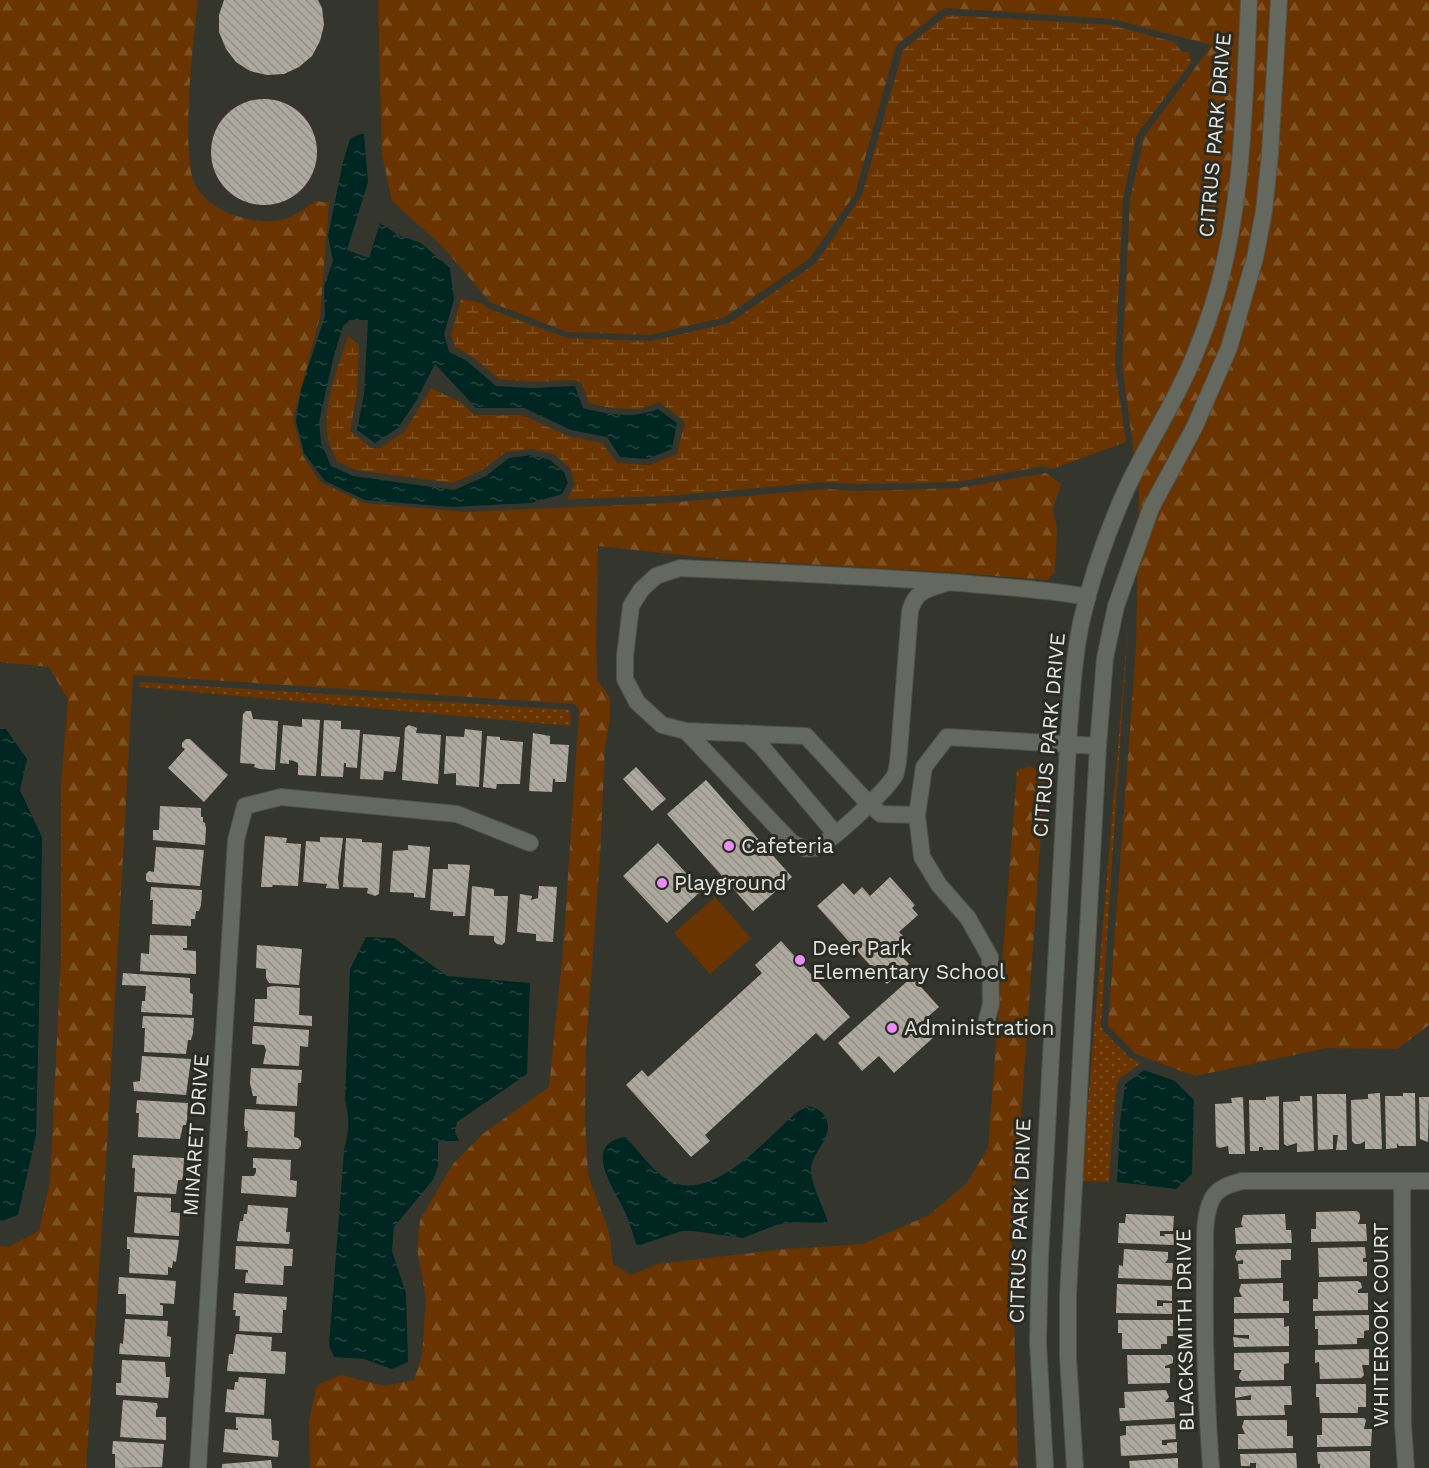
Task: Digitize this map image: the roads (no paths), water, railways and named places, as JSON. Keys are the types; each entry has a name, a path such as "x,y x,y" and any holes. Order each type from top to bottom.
{"street":[{"name":"CITRUS PARK DRIVE","path":"1045,1468 1038,1341 1040,1258 1068,744 1081,624 1108,535 1125,491 1180,387 1212,307 1224,265 1235,212 1249,0"},
{"path":"1075,1468 1068,1357 1068,1295 1098,746 1105,658 1116,606 1151,508 1194,428 1229,348 1255,258 1264,212 1270,154 1279,0"},
{"path":"918,815 880,814 806,736 686,731 662,725 637,702 626,679 625,656 632,606 641,590 656,576 680,568 949,582 1059,591 1088,597"},
{"path":"889,578 902,586 908,638"},
{"path":"686,731 792,843 803,849 817,848 886,789 896,773 910,611 913,600 923,590 949,582"},
{"path":"747,733 762,747 835,833"},
{"path":"987,1019 991,1004 990,957 968,918 939,885 922,857 918,815 924,767 947,737 1098,746"},
{"name":"MINARET DRIVE","path":"198,1468 236,840 245,806 281,797 457,814 530,843"},
{"name":"BLACKSMITH DRIVE","path":"1211,1468 1204,1320 1207,1213 1213,1197 1226,1185 1242,1181 1429,1181"},
{"name":"WHITEROOK COURT","path":"1402,1182 1403,1413 1406,1468"}],"water":[{"path":"364,132 368,182 347,250 369,258 380,223 398,235 421,243 450,268 454,300 444,334 449,352 467,361 496,386 534,388 575,386 583,408 612,414 630,415 658,409 677,423 672,449 647,459 620,457 607,437 571,430 524,408 476,408 435,364 416,401 398,428 375,443 357,430 364,394 368,320 350,320 343,326 319,422 321,443 331,466 353,476 454,490 486,476 509,458 531,455 550,460 564,472 568,483 562,494 531,503 452,507 365,500 325,481 304,453 296,421 301,389 325,316 324,287 333,261 328,236 343,162 350,139"},
{"path":"0,729 6,729 27,759 20,790 42,837 36,1136 18,1215 2,1221 0,1220"},
{"path":"366,937 394,938 447,976 530,983 527,1074 457,1122 455,1132 459,1141 438,1141 438,1166 433,1180 394,1227 392,1251 406,1293 408,1362 392,1369 364,1359 334,1357 329,1346 344,1150 348,1126 345,1101 350,969"},
{"path":"1144,1070 1175,1081 1194,1100 1192,1174 1176,1189 1117,1182 1120,1122 1125,1084"},
{"path":"807,1106 821,1111 828,1125 811,1170 813,1184 828,1223 793,1222 776,1225 743,1238 682,1231 637,1246 626,1214 605,1170 604,1149 611,1142 625,1137 653,1167 672,1182 688,1186 705,1183 739,1164 796,1113"}],"place":[{"name":"Cafeteria","path":"729,846"},
{"name":"Playground","path":"662,883"},
{"name":"Deer Park Elementary School","path":"800,960"},
{"name":"Administration","path":"892,1028"}]}
